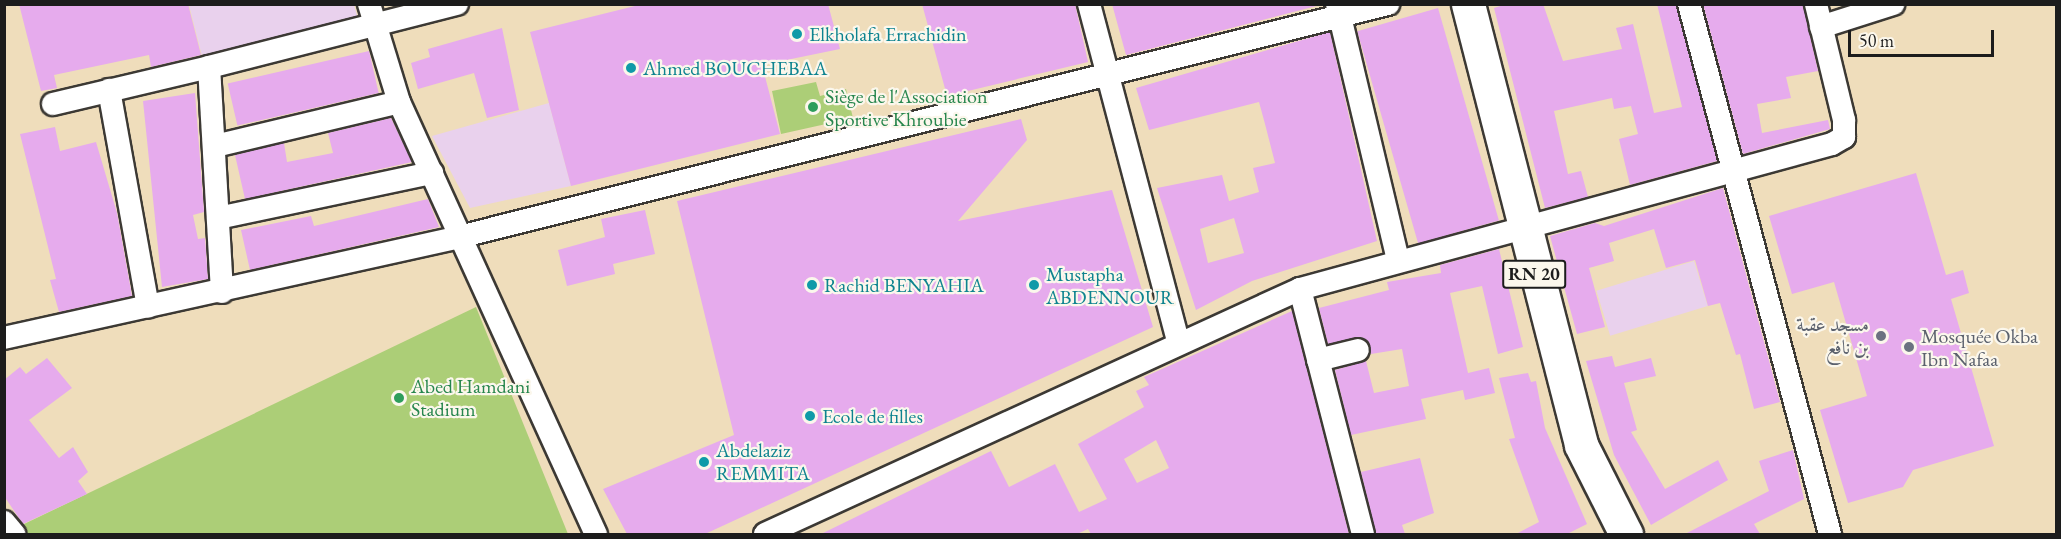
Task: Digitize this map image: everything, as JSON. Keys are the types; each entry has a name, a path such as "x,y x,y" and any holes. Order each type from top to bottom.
{"main road":[{"name":"RN 20","path":"1468,4 1521,227 1581,445 1626,534"}],"street":[{"path":"52,104 209,67 371,15 457,4"},
{"path":"1089,4 1178,341"},
{"path":"4,338 222,292 463,236 1107,75 1339,10 1388,4"},
{"path":"1689,4 1730,171 1830,534"},
{"path":"765,534 1178,341 1300,289 1398,260 1730,171 1844,137 1816,4"},
{"path":"1821,27 1893,4"},
{"path":"1339,10 1398,260"},
{"path":"371,15 399,102 463,236 596,534"},
{"path":"209,67 222,292"},
{"path":"109,90 148,307"},
{"path":"215,146 399,102"},
{"path":"218,218 432,173"},
{"path":"1300,289 1363,534"},
{"path":"1318,360 1358,350"},
{"path":"4,522 14,534"}],"shaded area":[{"path":"189,5 354,5 359,22 203,60"},
{"path":"549,103 571,186 470,208 432,136"},
{"path":"1694,261 1708,306 1610,336 1596,291"}],"green space":[{"name":"Siège de l'Association Sportive Khroubie","path":"816,82 820,96 846,89 853,118 781,134 772,91"},
{"name":"Abed Hamdani Stadium","path":"476,307 568,534 28,534 22,525"}],"building":[{"path":"19,4 188,4 201,55 151,67 149,55 54,75 57,88 41,91"},
{"name":"Ahmed BOUCHEBAA","path":"643,4 828,4 840,49 762,65 780,134 571,186 530,32"},
{"path":"922,4 1075,4 1088,62 947,96"},
{"path":"1112,4 1324,4 1126,55"},
{"path":"1507,4 1543,4 1563,61 1622,49 1616,28 1633,24 1654,113 1682,107 1657,4 1676,4 1717,161 1630,185 1619,139 1638,134 1631,106 1614,109 1612,98 1554,111 1568,174 1581,171 1588,197 1545,208 1494,8"},
{"path":"1703,4 1803,4 1818,71 1786,77 1791,98 1757,104 1762,133 1828,120 1830,129 1743,154"},
{"path":"1438,8 1499,220 1418,244 1357,31"},
{"path":"502,28 519,110 487,118 474,73 418,89 411,63 430,57 428,49"},
{"path":"1330,32 1377,241 1252,281 1196,310 1157,188 1222,175 1229,201 1259,192 1253,168 1275,163 1265,124 1259,102 1149,130 1136,88","holes":["1234,218 1244,253 1208,263 1200,229"]},
{"path":"369,51 379,93 237,126 228,84"},
{"path":"195,93 204,212 193,215 198,239 205,238 208,279 162,287 143,101"},
{"path":"391,118 412,162 245,199 235,155 284,143 287,162 333,153 328,133"},
{"path":"1021,119 1027,140 958,221 1112,190 1153,327 705,534 627,534 603,489 734,435 677,201"},
{"path":"55,127 60,151 96,142 117,213 132,296 59,312 50,280 56,279 20,134"},
{"name":"Mosquée Okba Ibn Nafaa","path":"1916,173 1946,275 1963,270 1969,293 1951,299 1994,446 1913,470 1903,487 1848,503 1820,410 1867,396 1834,282 1792,294 1769,216"},
{"path":"1723,188 1780,402 1754,409 1740,354 1736,355 1720,303 1708,306 1695,260 1666,268 1654,229 1609,243 1614,261 1589,268 1605,327 1577,334 1550,236 1595,223 1604,226"},
{"path":"428,199 439,227 250,270 241,230 311,216 314,226"},
{"path":"645,210 655,254 613,264 615,274 567,286 558,250 605,237 601,219"},
{"path":"1499,249 1523,347 1498,354 1482,286 1450,293 1468,373 1489,368 1495,393 1465,400 1463,390 1421,399 1426,419 1351,435 1335,370 1366,361 1374,393 1409,386 1402,349 1371,354 1361,337 1328,344 1319,308 1389,290 1387,282 1441,273 1440,265"},
{"path":"1292,311 1349,534 1091,534 1088,529 1077,534 821,534 991,451 1009,487 1055,464 1079,512 1107,499 1078,444 1144,407 1136,391 1149,385 1144,377","holes":["1156,440 1169,468 1137,483 1124,459"]},
{"path":"1612,356 1615,367 1651,358 1656,376 1624,383 1637,430 1631,432 1665,489 1718,460 1728,480 1651,525 1614,455 1586,361"},
{"path":"47,358 72,388 29,420 59,458 73,447 88,472 78,481 87,494 23,524 4,496 4,380 20,367 26,374"},
{"path":"1528,373 1531,382 1536,381 1545,428 1587,524 1567,534 1516,534 1539,522 1509,439 1515,438 1499,378"},
{"path":"1793,450 1804,499 1754,524 1760,534 1685,534 1769,491 1759,461"},
{"path":"1420,458 1434,513 1402,525 1405,534 1376,534 1361,472"}],"place":[{"name":"Elkholafa Errachidin","path":"797,34"},
{"name":"Ahmed BOUCHEBAA","path":"631,68"},
{"name":"Siège de l'Association Sportive Khroubie","path":"813,107"},
{"name":"Rachid BENYAHIA","path":"812,285"},
{"name":"Mustapha ABDENNOUR","path":"1034,285"},
{"name":"مسجد عقبة بن نافع","path":"1881,336"},
{"name":"Mosquée Okba Ibn Nafaa","path":"1909,347"},
{"name":"Abed Hamdani Stadium","path":"399,398"},
{"name":"Ecole de filles","path":"810,416"},
{"name":"Abdelaziz REMMITA","path":"704,462"}]}
